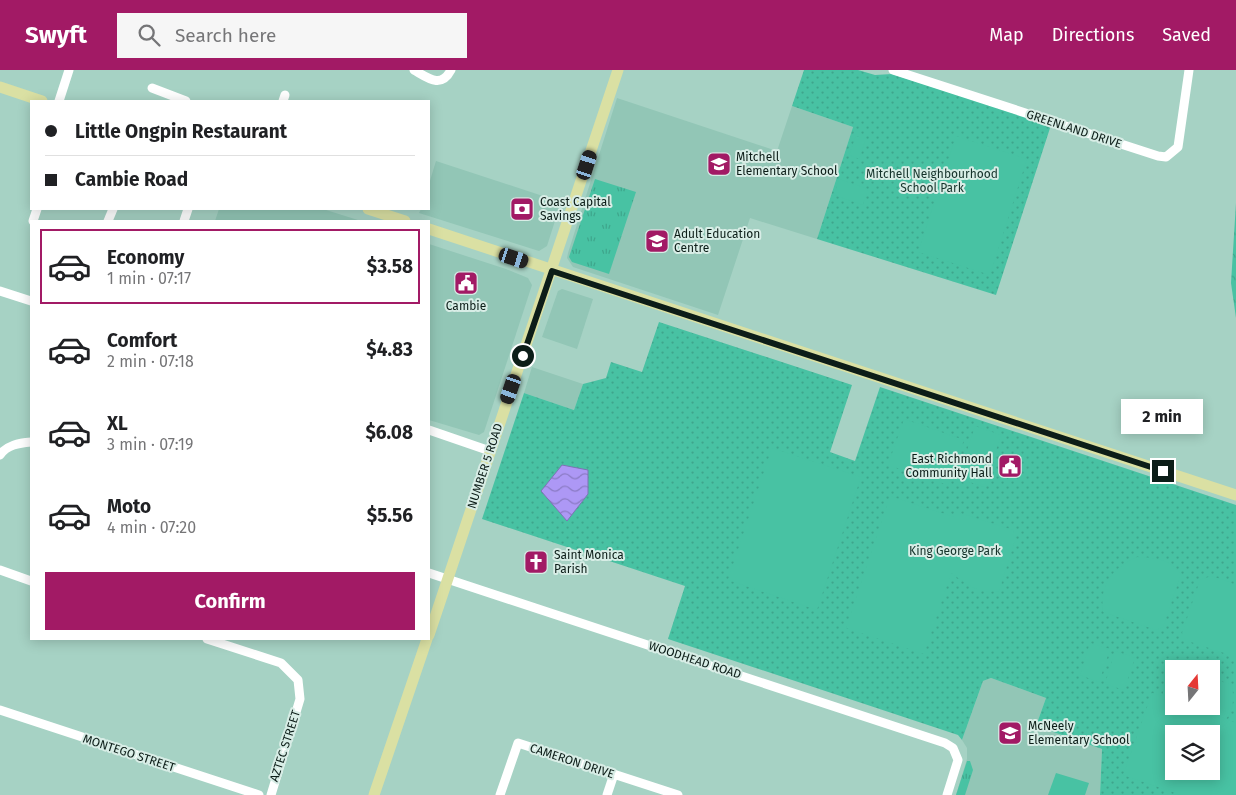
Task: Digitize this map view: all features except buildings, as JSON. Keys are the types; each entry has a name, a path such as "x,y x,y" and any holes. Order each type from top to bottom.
{"main road":[{"name":"NUMBER 5 ROAD","path":"430,632 618,70"},
{"path":"0,88 39,100"},
{"path":"371,210 402,220"},
{"path":"430,229 1236,495"},
{"path":"374,795 427,640"}],"street":[{"path":"59,100 69,70"},
{"path":"414,70 439,82 451,70"},
{"name":"GREENLAND DRIVE","path":"893,70 1139,150 1166,157 1178,147 1189,70"},
{"path":"152,88 183,100"},
{"path":"0,291 30,302"},
{"path":"430,430 490,450"},
{"path":"0,456 9,447 18,443 30,442"},
{"path":"0,570 30,580"},
{"name":"WOODHEAD ROAD","path":"430,573 929,738 953,748 957,754 957,765 947,795"},
{"name":"AZTEC STREET","path":"210,640 281,663 298,680 300,699 271,795"},
{"name":"MONTEGO STREET","path":"0,710 259,795"},
{"name":"CAMERON DRIVE","path":"500,795 518,743 678,795"},
{"path":"607,795 614,774"}],"shaded area":[{"path":"617,98 777,151 792,106 853,127 817,239 750,218 718,315 573,267 567,258 568,253"},
{"path":"436,161 561,202 547,246 539,251 419,213 420,210 430,210 430,181"},
{"path":"219,210 326,210 358,220 215,220"},
{"path":"430,244 506,269 528,278 532,285 484,432 479,435 430,420"},
{"path":"562,289 593,299 577,349 542,337 558,291"},
{"path":"532,367 583,384 574,410 524,393"},
{"name":"McNeely Elementary School","path":"991,678 1046,698 1036,726 1102,749 1100,795 956,795 967,759 967,748 962,740 983,681"}],"green space":[{"name":"Mitchell Neighbourhood School Park","path":"804,70 858,70 875,75 892,74 1051,125 996,295 817,239 853,127 792,106"},
{"path":"856,136 866,139 859,159 849,155"},
{"path":"956,136 1027,159 990,275 918,252"},
{"path":"595,179 636,192 609,274 572,262 569,257"},
{"path":"839,179 868,189 863,205 834,195"},
{"path":"1236,203 1236,318 1231,283"},
{"name":"King George Park","path":"659,322 852,385 830,452 855,461 880,387 1236,505 1236,795 1100,795 1102,749 1036,726 1046,698 991,678 983,681 962,740 958,735 668,639 685,586 482,519 524,393 574,410 583,384 606,378 611,362 642,372"},
{"path":"904,419 964,440 948,485 888,465"},
{"path":"975,426 1001,435 984,487 958,478"},
{"path":"772,448 861,477 817,610 728,580"},
{"path":"890,496 954,517 960,513 1013,530 1016,537 999,591 978,589 951,573 924,654 846,628"},
{"path":"1137,557 1161,560 1171,565 1181,574 1163,627 1156,630 1103,612 1103,593 1109,578 1120,567"},
{"path":"1211,576 1236,586 1236,657 1185,640 1182,633 1200,580"},
{"path":"1090,643 1110,649 1099,682 1080,675"},
{"path":"1115,651 1135,658 1124,690 1105,684"},
{"path":"1220,681 1232,685 1233,703 1231,712 1226,719 1236,723 1236,795 1181,795 1123,775 1152,693 1162,696 1165,685 1165,715 1220,715"},
{"path":"967,761 970,761 973,770 965,795 956,795"},
{"path":"1056,773 1089,783 1085,795 1048,795"}],"water":[{"path":"562,465 588,470 588,494 567,521 541,491"}],"place":[{"name":"Mitchell Elementary School","path":"719,164"},
{"name":"Coast Capital Savings","path":"522,209"},
{"name":"Adult Education Centre","path":"657,241"},
{"name":"Cambie","path":"466,283"},
{"name":"East Richmond Community Hall","path":"1010,466"},
{"name":"Saint Monica Parish","path":"536,562"},
{"name":"McNeely Elementary School","path":"1010,733"}],"route":[{"path":"523,356 552,271 1163,471"}]}
